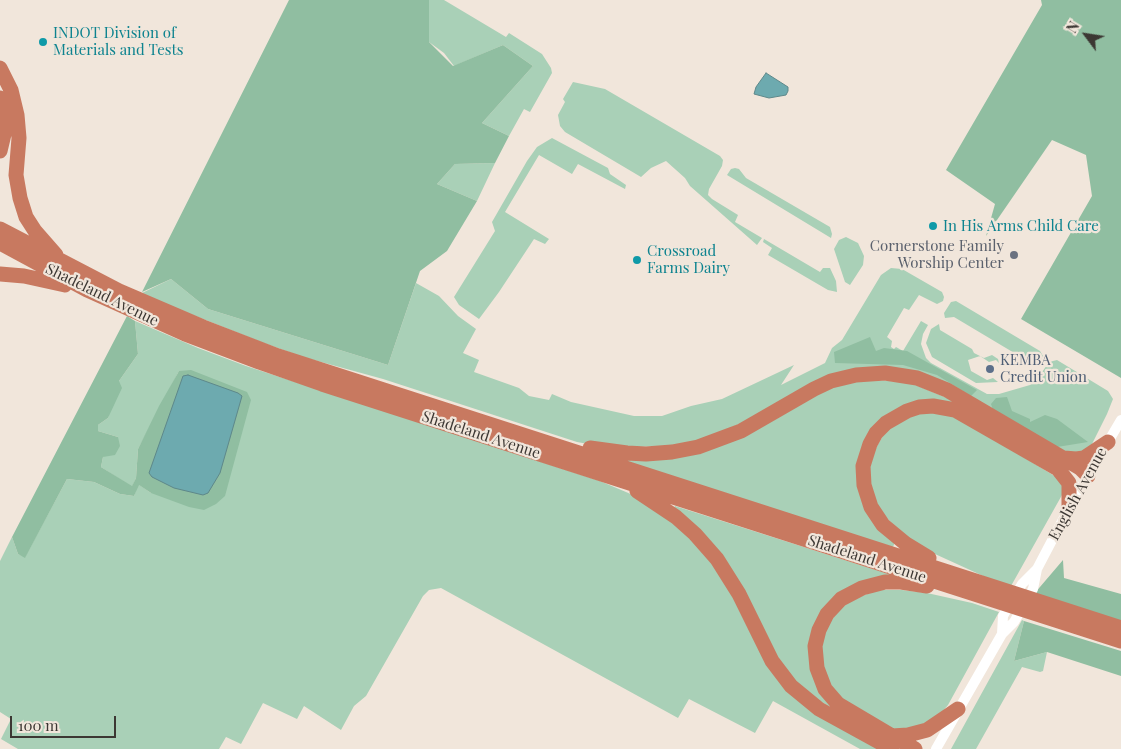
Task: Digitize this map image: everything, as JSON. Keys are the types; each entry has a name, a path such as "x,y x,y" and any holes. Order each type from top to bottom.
{"highway":[{"path":"0,68 11,90 17,115 19,138 16,175 20,201 28,220 39,236 52,251 73,268"},
{"path":"0,98 6,130 0,151"},
{"name":"Shadeland Avenue","path":"0,229 119,291 248,345 537,439 973,586"},
{"name":"Shadeland Avenue","path":"0,243 87,290 202,341 268,365 621,480 973,586"},
{"path":"0,274 29,276 87,290"},
{"path":"537,439 627,453 656,453 682,450 714,442 741,431 831,381 856,375 885,373 917,378 941,387 1060,463 1070,484 1069,508"},
{"path":"1088,476 1080,468 1060,463 964,414 949,408 932,406 913,409 892,418 879,430 867,450 863,472 866,496 875,514 886,528 914,550 973,586 1042,609 1121,628"},
{"path":"1060,463 1084,458 1108,442"},
{"path":"621,480 676,517 713,554 733,583 768,655 791,686 819,709 892,742 916,749"},
{"path":"892,742 843,708 825,689 818,674 815,658 818,636 824,619 834,605 848,594 880,583 973,586"},
{"path":"1042,609 1121,641"},
{"path":"892,742 927,730 958,709"}],"street":[{"name":"English Avenue","path":"936,749 1002,634 1004,616 1022,584 1037,569 1069,508 1121,420"}],"green space":[{"path":"289,0 429,0 429,42 453,66 503,45 533,66 482,123 509,136 495,163 455,164 437,184 477,201 447,251 420,271 388,365 208,309 171,279 142,292"},
{"path":"429,0 444,0 506,37 509,33 542,54 551,68 552,73 530,112 524,109 509,136 482,123 533,66 503,45 454,66 444,53 429,42"},
{"path":"1041,0 1121,0 1121,378 1021,319 1092,196 1086,155 1052,140 986,236 995,204 946,170 1042,5"},
{"path":"573,82 605,89 720,156 723,160 722,166 709,189 708,195 738,215 735,222 762,238 757,245 690,186 685,178 666,161 651,168 641,177 565,132 560,126 558,115 565,102 563,99"},
{"path":"552,138 608,168 610,174 626,185 625,189 578,164 572,174 539,155 505,212 549,239 545,244 534,239 479,319 459,305 454,297 495,231 492,222 527,161 537,147"},
{"path":"495,163 477,201 437,184 455,164"},
{"path":"731,169 739,169 746,178 830,227 831,238 727,175"},
{"path":"846,237 858,243 864,256 863,265 850,285 845,282 834,249 839,240"},
{"path":"764,239 820,272 823,268 830,268 836,281 837,292 828,290 768,255 772,248 763,242"},
{"path":"891,268 902,269 942,292 944,297 943,301 937,304 919,295 909,310 904,308 887,337 892,341 891,347 894,349 896,347 903,351 921,321 928,325 923,334 921,344 926,358 931,363 987,394 999,394 1030,385 1036,381 1049,362 1057,360 1108,391 1113,399 1091,446 1073,456 1041,437 877,369 688,445 610,448 577,442 383,379 303,357 140,294 171,279 208,309 388,365 416,283 439,296 458,316 476,329 463,353 479,360 474,372 519,388 529,396 549,400 552,394 571,402 634,416 662,416 691,406 722,399 794,365 781,385 825,363 832,348 842,340 881,275"},
{"path":"956,301 1040,351 1043,356 1039,364 1030,363 1029,360 954,317 945,318 944,313 951,302"},
{"path":"127,316 135,321 138,354 119,381 122,388 108,418 98,425 98,431 118,437 120,446 115,455 103,457 101,467 132,486 136,478 138,449 159,406 179,371 191,370 247,392 251,400 225,496 216,504 204,510 189,507 151,493 139,485 134,496 120,494 94,482 67,479 25,558 18,554 12,537"},
{"path":"135,321 246,366 600,481 633,495 685,530 722,575 762,656 882,749 860,749 773,701 755,733 689,699 678,718 441,588 429,590 423,596 366,696 354,706 341,730 304,706 297,719 263,703 241,744 226,737 219,749 18,749 1,739 11,719 0,712 0,561 12,537 18,554 25,557 67,479 94,482 120,494 134,496 138,484 151,493 179,371 138,449 136,478 132,487 101,467 103,457 118,437 98,431 98,425 108,418 119,381 138,354"},
{"path":"939,324 940,330 972,349 974,353 980,356 968,360 971,371 987,380 993,378 998,382 976,383 932,357 926,343 931,329"},
{"path":"870,337 876,351 884,348 907,351 977,390 971,396 937,375 903,365 835,363 834,352"},
{"path":"992,355 998,359 999,363 996,360 989,362 980,356 984,358"},
{"path":"855,378 924,384 999,426 908,405 859,465 895,542 893,547 616,461 657,457"},
{"path":"1007,397 1012,411 1030,419 1030,422 1045,415 1057,419 1088,442 1057,447 993,410 991,404 996,398"},
{"path":"949,412 1058,478 1062,485 1062,495 1011,586 992,580 935,554 904,537 875,505 868,479 871,457 885,432 908,414"},
{"path":"675,506 898,577 859,584 811,647 848,718 797,687 757,625 673,510"},
{"path":"1063,560 1064,578 1121,594 1121,621 1034,594"},
{"path":"879,590 927,593 972,603 999,612 948,705 922,728 895,730 843,700 825,679 820,644 833,616 839,609 856,598"},
{"path":"1022,620 1024,621 1014,661 1047,652 1043,671 1040,672 1022,667 976,749 951,749"},
{"path":"1024,621 1121,651 1121,676 1047,652 1014,661"}],"water":[{"path":"766,73 788,87 786,95 769,98 754,94 756,87"},
{"path":"188,375 242,396 220,473 208,493 203,495 174,488 152,477 149,473 183,376"}],"place":[{"name":"INDOT Division of Materials and Tests","path":"43,42"},
{"name":"In His Arms Child Care","path":"933,226"},
{"name":"Cornerstone Family Worship Center","path":"1014,255"},
{"name":"Crossroad Farms Dairy","path":"637,260"},
{"name":"KEMBA Credit Union","path":"990,369"}]}
